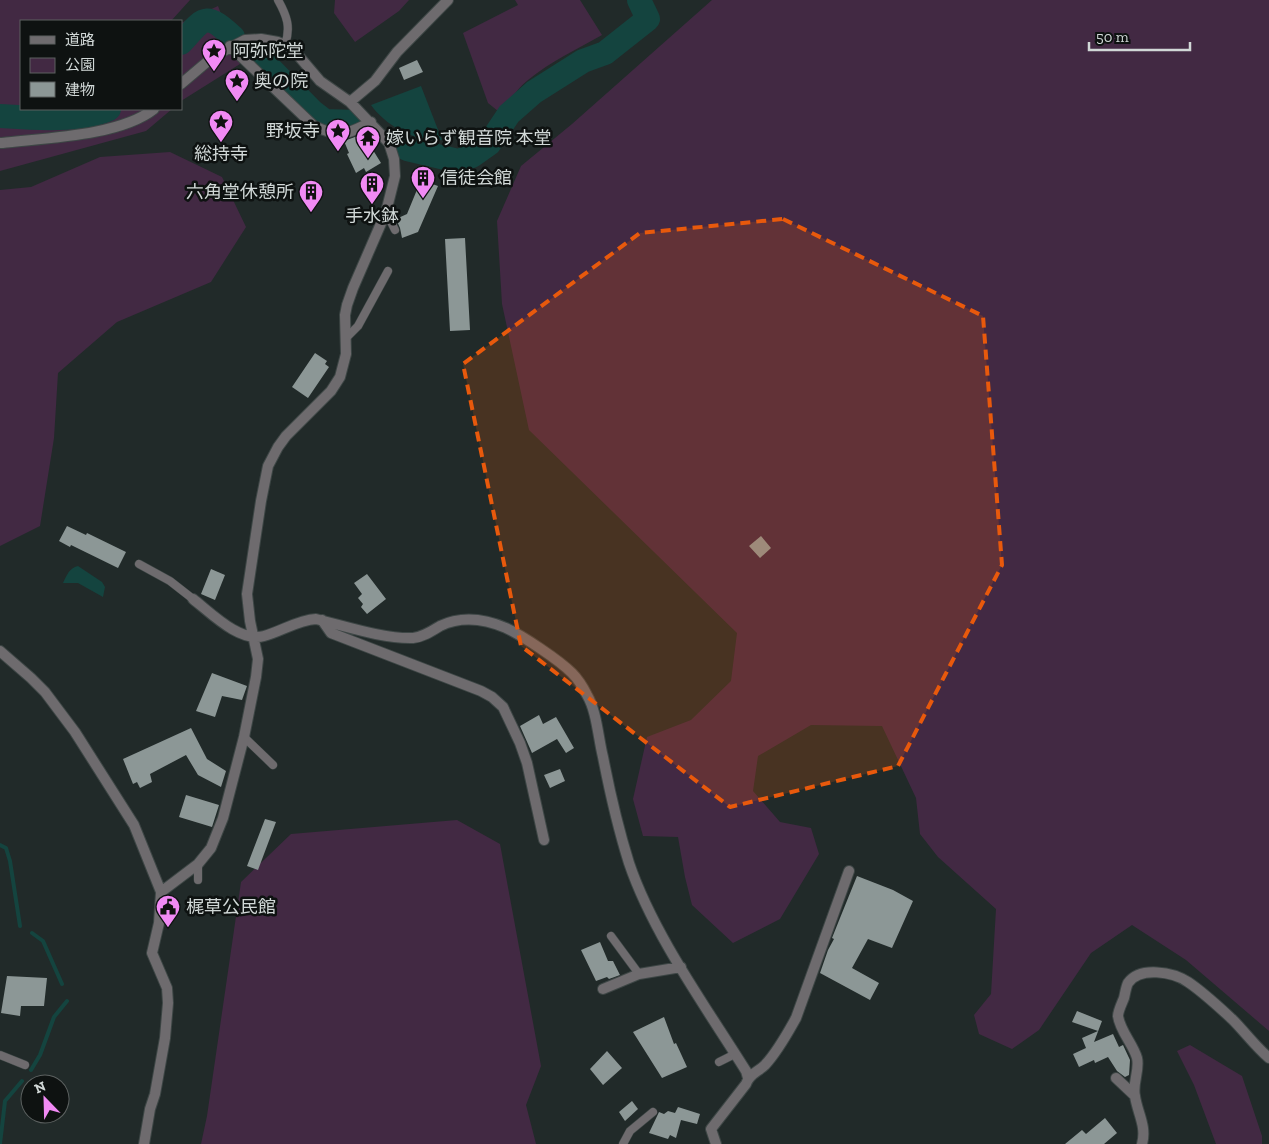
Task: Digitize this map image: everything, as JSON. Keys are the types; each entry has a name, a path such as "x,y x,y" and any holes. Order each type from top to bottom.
{"street":[{"path":"350,102 375,81 397,52 448,0"},
{"path":"161,892 198,864 211,848 223,818 244,737 256,677 258,659 247,594 268,466 286,436 331,391 340,377 346,354 346,315 350,297 386,212 395,176 390,143 350,102 320,81 297,54 285,45 262,39 245,40 230,46 214,56 182,83"},
{"path":"230,46 314,126 330,134 343,134 371,122"},
{"path":"1,143 80,134 117,126 144,117 153,110"},
{"path":"193,599 231,628 253,638 264,636 308,620 322,620 393,637 414,638 453,621 465,619 483,621 506,628 545,652 572,673 592,705 613,808 634,877 654,920 681,967 746,1071 748,1078 746,1084 711,1129 716,1144"},
{"path":"322,620 331,633 481,691 498,702 507,716 527,763 544,840"},
{"path":"0,651 46,692 75,732 134,826 161,892 159,923 152,953 167,988 168,1003 165,1038 156,1094 150,1109 144,1144"},
{"path":"748,1078 764,1066 784,1040 796,1018 849,871"},
{"path":"603,989 639,974 681,967"},
{"path":"1142,1144 1144,1133 1134,1094 1137,1056 1125,1034 1118,1015 1129,983 1148,972 1176,975 1189,983 1232,1019 1256,1047 1269,1058"},
{"path":"1116,1078 1134,1094"}],"lane":[{"path":"278,0 286,14 289,26 285,45"},
{"path":"386,212 395,230"},
{"path":"347,337 358,326 388,271"},
{"path":"139,564 170,581 193,599"},
{"path":"244,737 273,765"},
{"path":"198,864 198,880"},
{"path":"611,936 639,974"},
{"path":"719,1062 735,1054"},
{"path":"0,1055 25,1065"},
{"path":"623,1144 630,1132 652,1112"}],"highlighted area":[{"path":"783,219 983,316 1002,565 898,766 730,807 521,646 463,364 640,233"}],"green space":[{"path":"0,0 190,0 172,20 20,20 20,110 171,110 146,131 0,171"},
{"path":"335,0 409,0 399,11 355,42 334,13"},
{"path":"515,0 580,0 602,35 536,73 498,111 488,103 463,33 518,5"},
{"path":"712,0 1269,0 1269,1031 1186,960 1132,925 1091,953 1039,1030 1012,1049 979,1034 974,1015 991,994 996,909 938,857 920,834 916,798 882,726 811,725 758,756 753,791 780,822 811,828 819,854 780,919 733,943 692,905 678,837 643,836 633,799 647,737 691,720 731,681 737,633 529,430 502,304 497,221 521,166 572,124"},
{"path":"218,6 240,64 182,100 182,23"},
{"path":"170,152 222,177 246,227 211,282 117,322 58,373 54,438 40,526 0,546 0,190 31,187 100,157"},
{"path":"457,820 500,844 541,1066 526,1105 536,1144 201,1144 207,1116 241,882 291,834"},
{"path":"1190,1045 1242,1076 1262,1136 1262,1144 1216,1144 1194,1085 1177,1051"}],"shaded area":[{"path":"421,86 442,140 422,138 402,131 385,120 371,105"},
{"path":"78,566 102,582 105,587 103,597 78,583 63,583 70,570"}],"building":[{"path":"417,60 423,72 404,80 399,68"},
{"path":"363,134 381,163 366,172 364,168 356,173 347,154 349,153 344,141"},
{"path":"421,180 438,186 418,232 402,238 396,219 407,214"},
{"path":"465,238 470,330 450,331 445,239"},
{"path":"315,353 327,361 325,364 329,367 308,398 292,387"},
{"path":"67,526 86,535 87,533 126,552 118,568 59,541"},
{"path":"761,536 771,548 760,558 749,546"},
{"path":"211,569 225,575 215,600 201,594"},
{"path":"367,574 386,599 367,614 361,607 363,604 358,598 362,594 354,583"},
{"path":"212,673 247,686 242,700 222,696 215,717 196,711"},
{"path":"539,715 543,724 556,717 574,748 566,753 557,739 532,753 520,726"},
{"path":"191,728 207,759 226,771 221,787 198,775 186,755 150,774 152,782 140,788 137,782 133,784 123,759"},
{"path":"560,769 565,781 550,788 544,775"},
{"path":"186,795 219,805 212,827 179,817"},
{"path":"265,819 276,822 258,870 247,866"},
{"path":"857,876 893,890 913,901 892,948 868,939 852,968 879,983 870,1000 820,973"},
{"path":"600,942 608,961 613,961 620,975 596,981 581,950"},
{"path":"7,976 47,978 44,1006 21,1006 20,1016 1,1013"},
{"path":"1077,1011 1102,1021 1094,1042 1113,1034 1119,1047 1123,1045 1130,1060 1129,1075 1125,1077 1117,1071 1108,1057 1095,1063 1094,1060 1079,1067 1073,1054 1086,1048 1082,1038 1098,1031 1072,1022"},
{"path":"664,1017 674,1044 676,1043 687,1067 662,1078 633,1032"},
{"path":"607,1051 622,1068 603,1085 590,1069"},
{"path":"632,1101 638,1109 625,1121 619,1112"},
{"path":"678,1107 700,1114 697,1124 681,1120 676,1138 670,1135 668,1139 649,1133 659,1112 664,1114 668,1111 675,1113"},
{"path":"1105,1118 1117,1133 1104,1144 1065,1144 1082,1130 1086,1134"}],"waterway":[{"path":"407,149 458,161 472,156 489,144 509,114 534,92 583,61 605,53 648,19 639,0"},
{"path":"182,42 200,23 205,21 216,23 233,37"},
{"path":"256,54 312,111 325,121 357,122"},
{"path":"0,116 70,117 85,116 106,110"},
{"path":"0,845 6,848 10,861 20,926"},
{"path":"32,933 43,941 62,984"},
{"path":"31,1070 40,1055 54,1017 67,1001"},
{"path":"0,1144 5,1101 20,1083"}],"place":[{"name":"阿弥陀堂","path":"214,72"},
{"name":"奥の院","path":"237,102"},
{"name":"総持寺","path":"221,143"},
{"name":"野坂寺","path":"338,152"},
{"name":"嫁いらず観音院 本堂","path":"368,159"},
{"name":"信徒会館","path":"423,199"},
{"name":"手水鉢","path":"372,205"},
{"name":"六角堂休憩所","path":"311,213"},
{"name":"梶草公民館","path":"168,928"}]}
